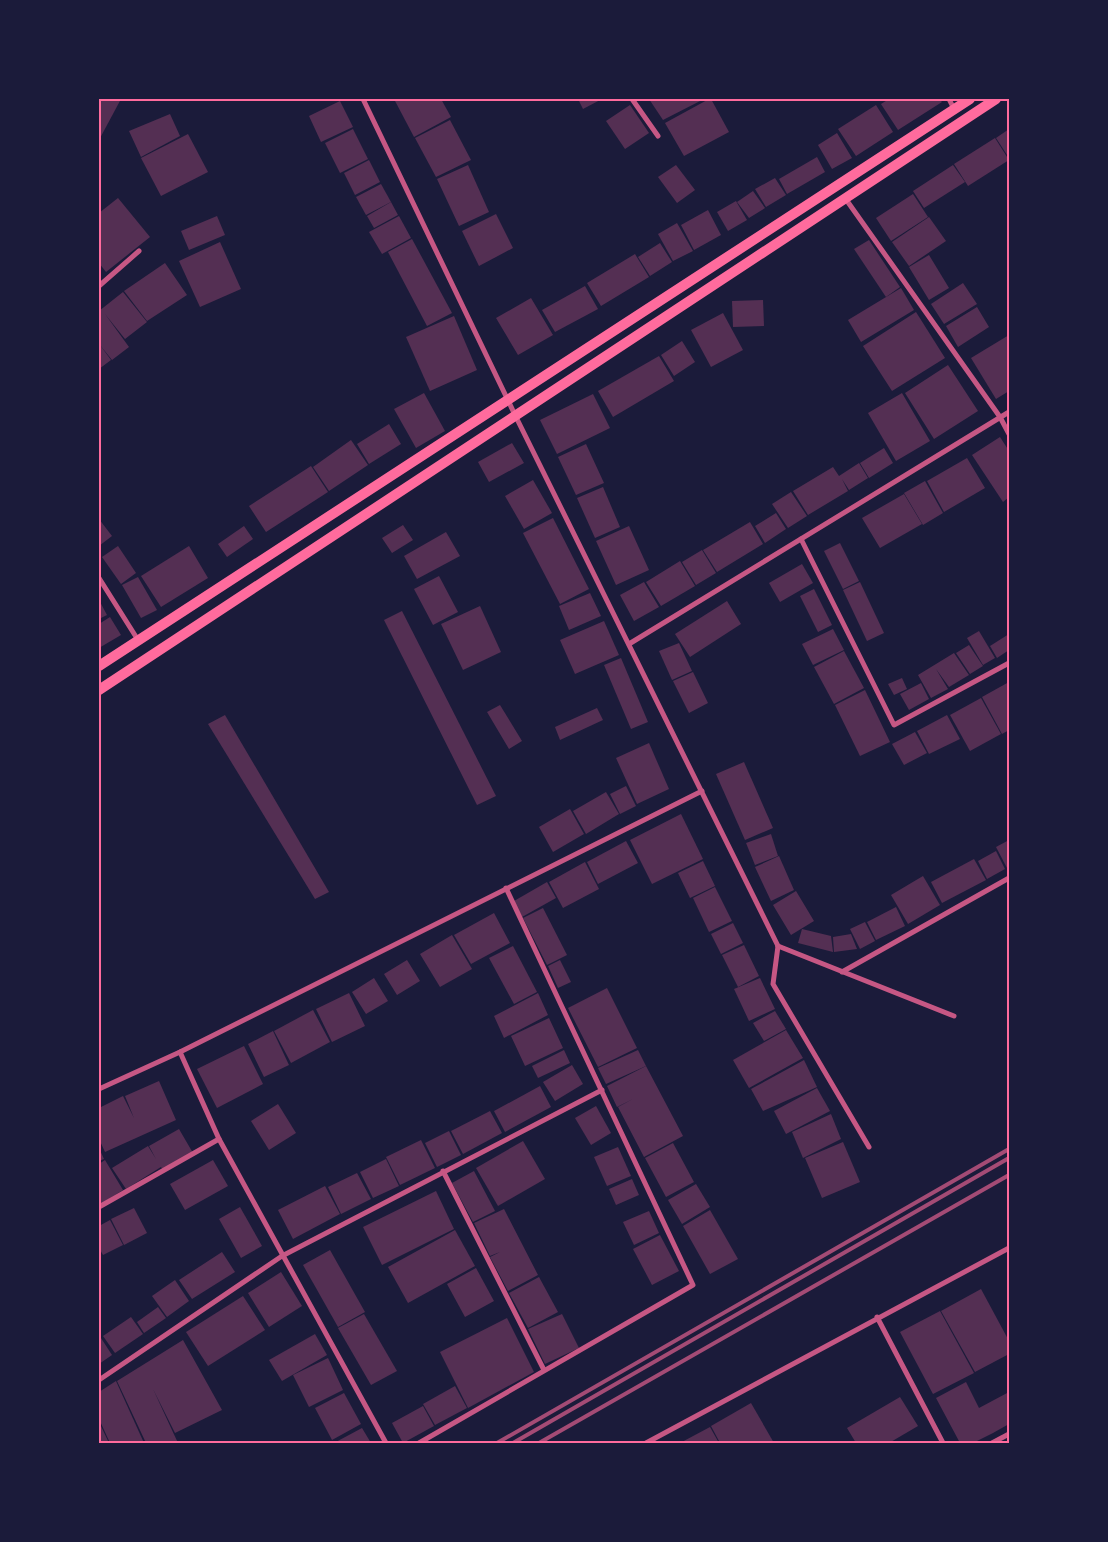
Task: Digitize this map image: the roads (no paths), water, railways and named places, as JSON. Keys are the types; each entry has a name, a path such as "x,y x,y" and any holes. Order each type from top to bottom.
{"main road":[{"path":"99,666 970,99"},
{"path":"99,690 996,99"}],"street":[{"path":"363,99 508,400 778,946 773,984 870,1147"},
{"path":"632,99 658,136"},
{"path":"948,99 954,109"},
{"path":"844,198 1000,418 1009,434"},
{"path":"99,286 140,251"},
{"path":"629,644 1009,412"},
{"path":"801,539 894,724 1009,663"},
{"path":"99,578 138,640"},
{"path":"99,1089 180,1052 702,791"},
{"path":"842,972 1009,878"},
{"path":"419,1443 694,1285 506,888"},
{"path":"778,946 954,1016"},
{"path":"180,1052 219,1139 386,1443"},
{"path":"99,1380 282,1256 602,1090"},
{"path":"99,1207 219,1139"},
{"path":"444,1171 544,1370"},
{"path":"646,1443 877,1317 1009,1248"},
{"path":"877,1317 944,1443"},
{"path":"992,1443 1009,1434"}],"railway":[{"path":"497,1443 1009,1149"},
{"path":"513,1443 1009,1158"},
{"path":"539,1443 1009,1175"}]}
